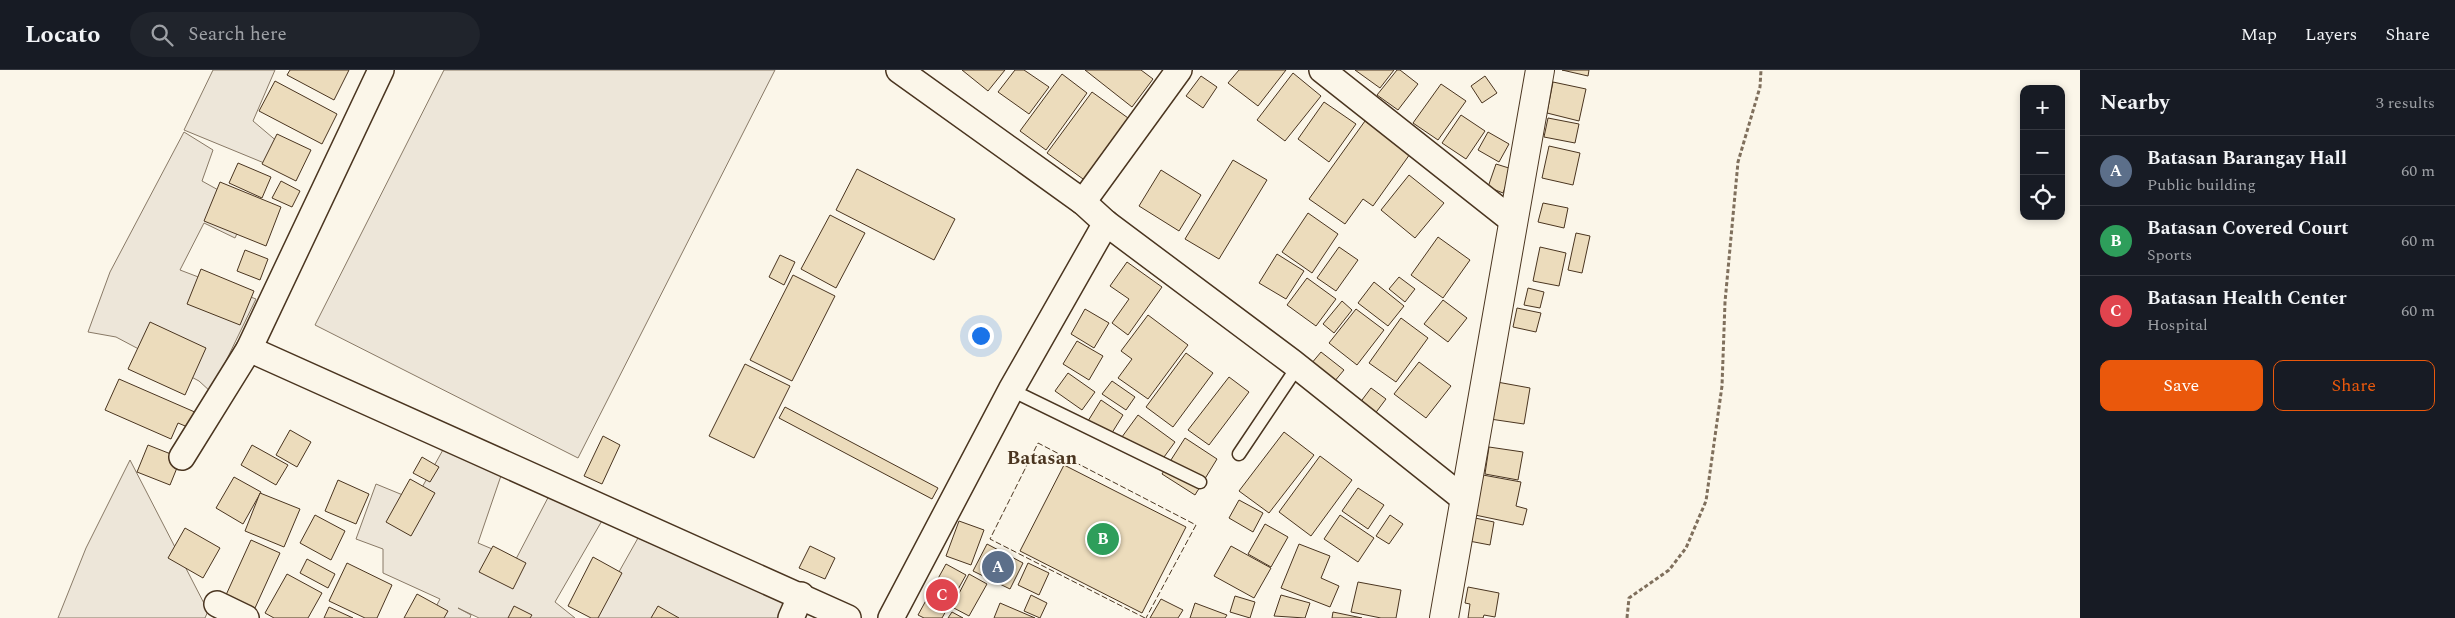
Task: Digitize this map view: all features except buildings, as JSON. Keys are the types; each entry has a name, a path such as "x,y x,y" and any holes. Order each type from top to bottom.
{"street":[{"path":"182,457 249,349 381,70"},
{"path":"899,70 1083,202 1106,223 1298,366 1464,499"},
{"path":"1083,202 1179,70"},
{"path":"1322,70 1513,220"},
{"path":"1444,618 1540,70"},
{"path":"891,618 1012,390 1106,223"},
{"path":"249,349 801,595 848,618"},
{"path":"791,618 801,595"},
{"path":"217,604 246,618"}],"lane":[{"path":"1239,454 1298,366"},
{"path":"1012,390 1200,482"}],"path":[{"path":"1627,618 1630,598 1647,583 1669,570 1686,548 1706,501 1722,386 1725,302 1738,162 1760,87 1761,70"}],"shaded area":[{"path":"213,70 275,70 253,121 279,143 269,165 184,130"},
{"path":"444,70 775,70 578,458 315,325"},
{"path":"184,132 213,150 202,181 249,207 235,238 204,223 180,270 256,299 211,392 199,381 116,337 88,332 110,272"},
{"path":"449,439 505,464 478,543 516,559 552,490 607,512 555,602 575,618 479,618 458,608 471,615 470,618 430,618 440,599 383,573 383,549 356,539 376,484 415,500"},
{"path":"130,460 208,611 205,618 58,618 86,548"},
{"path":"638,538 805,611 801,618 593,618"}],"fence":[{"path":"1145,618 990,539 1038,443 1196,525 1146,618"}],"place":[{"name":"Batasan Covered Court","path":"1103,539"},
{"name":"Batasan Barangay Hall","path":"998,567"},
{"name":"Batasan Health Center","path":"942,595"}],"district":[{"name":"Batasan","path":"1042,457"}]}
